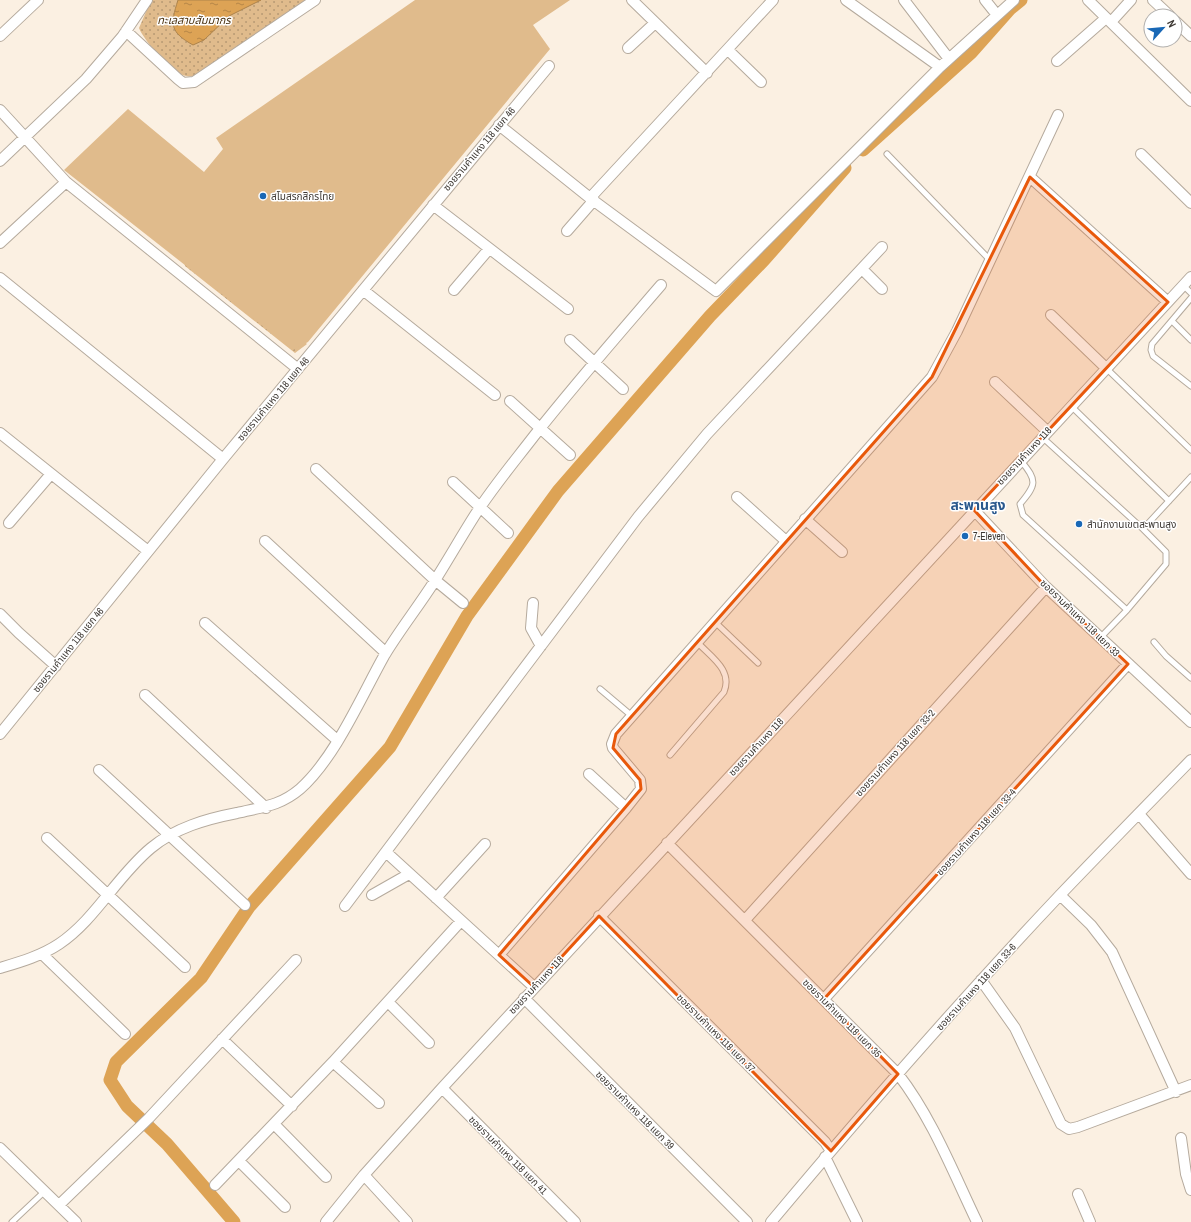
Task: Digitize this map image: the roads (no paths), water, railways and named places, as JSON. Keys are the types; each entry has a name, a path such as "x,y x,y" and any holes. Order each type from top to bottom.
{"street":[{"path":"0,36 38,0"},
{"path":"0,161 86,79 126,31 147,0"},
{"path":"126,31 178,79 184,83 194,82 315,0"},
{"path":"632,0 707,73"},
{"path":"567,231 592,199 773,0"},
{"path":"846,0 940,67"},
{"path":"904,0 949,59"},
{"path":"985,0 997,15"},
{"path":"499,125 592,199 716,291 940,67 1014,0"},
{"path":"1088,0 1191,101"},
{"path":"1057,61 1131,0"},
{"path":"1153,0 1162,8"},
{"path":"628,48 655,23"},
{"path":"1183,28 1191,36"},
{"path":"728,50 761,82"},
{"name":"ซอยรามคำแหง 118 แยก 46","path":"0,734 223,459 549,66"},
{"path":"0,110 66,182 298,369"},
{"path":"499,955 641,789 640,780 613,748 612,744 616,734 932,377 957,331 1058,115"},
{"path":"1141,154 1191,203"},
{"path":"1030,177 1168,302"},
{"path":"0,243 66,182"},
{"path":"433,205 568,309"},
{"path":"346,906 540,646 638,518 707,434 882,247"},
{"path":"454,290 490,249"},
{"path":"862,269 882,289"},
{"name":"ซอยรามคำแหง 118","path":"326,1222 364,1175 534,987 1191,277"},
{"path":"0,278 223,459"},
{"path":"0,968 42,954 60,944 76,931 142,856 170,835 199,822 266,808 285,800 300,789 317,772 337,740 386,653 435,580 480,508 541,427 594,361 661,285"},
{"path":"363,290 495,395"},
{"path":"1050,315 1106,368"},
{"path":"570,340 623,389"},
{"path":"995,382 1045,434"},
{"path":"510,400 570,455"},
{"path":"0,433 148,551"},
{"path":"316,469 435,580 463,603"},
{"path":"9,523 51,474"},
{"path":"453,482 508,533"},
{"path":"737,497 786,541"},
{"name":"ซอยรามคำแหง 118 แยก 33","path":"974,510 1046,587 1191,722"},
{"path":"806,519 842,552"},
{"path":"265,541 386,653"},
{"name":"ซอยรามคำแหง 118 แยก 33-2","path":"745,920 1046,587"},
{"path":"533,603 531,628 540,646"},
{"path":"0,614 56,666"},
{"path":"205,623 337,740"},
{"name":"ซอยรามคำแหง 118 แยก 33-4","path":"824,999 1128,664"},
{"path":"145,696 266,808"},
{"name":"ซอยรามคำแหง 118 แยก 33-6","path":"771,1222 828,1154 981,980 1060,895 1191,760"},
{"path":"98,770 245,905"},
{"path":"589,774 626,808"},
{"path":"1139,814 1191,874"},
{"path":"47,838 108,893 185,967"},
{"name":"ซอยรามคำแหง 118 แยก 35","path":"667,843 898,1074 912,1092 923,1111 977,1222"},
{"path":"436,898 485,844"},
{"path":"387,853 534,987"},
{"path":"372,895 409,874"},
{"path":"1060,895 1091,925 1112,952 1176,1092"},
{"name":"ซอยรามคำแหง 118 แยก 37","path":"599,916 819,1136 857,1222"},
{"path":"215,1185 275,1125 461,921"},
{"path":"42,954 125,1034"},
{"path":"60,1205 149,1118 296,960"},
{"path":"981,980 1015,1028 1061,1124 1069,1128 1078,1128 1191,1086"},
{"name":"ซอยรามคำแหง 118 แยก 39","path":"524,998 747,1222"},
{"path":"388,1002 430,1043"},
{"path":"222,1039 292,1106"},
{"path":"333,1062 379,1103"},
{"name":"ซอยรามคำแหง 118 แยก 41","path":"442,1088 575,1222"},
{"path":"275,1125 326,1177"},
{"path":"1181,1138 1186,1174 1191,1190"},
{"path":"0,1148 76,1222"},
{"path":"239,1161 285,1207"},
{"path":"364,1175 408,1222"},
{"path":"1078,1194 1090,1222"}],"lane":[{"path":"887,154 990,260"},
{"path":"1183,285 1191,292"},
{"path":"1191,298 1152,344 1151,350 1154,356 1191,386"},
{"path":"1172,321 1191,340"},
{"path":"1106,368 1191,450"},
{"path":"1071,406 1169,501"},
{"path":"1045,434 1166,552 1166,564 1100,638"},
{"path":"1020,461 1032,474 1034,481 1030,492 1020,504 1023,515 1126,610"},
{"path":"1143,529 1191,477"},
{"path":"715,622 758,663"},
{"path":"670,755 724,692 727,686 724,669 697,642"},
{"path":"1154,642 1166,656 1191,678"},
{"path":"600,689 632,716"},
{"path":"12,1222 45,1191"}],"water":[{"name":"ทะเลสาบสัมมากร","path":"178,0 261,0 229,16 204,40 193,45 180,36 174,27 173,22"}],"waterway":[{"path":"863,150 971,53 1010,9 1021,0"},
{"path":"234,1222 167,1144 127,1106 110,1080 116,1062 201,978 249,907 390,747 467,616 558,491 710,316 764,260 845,168"}],"place":[{"name":"สโมสรกสิกรไทย","path":"263,196"},
{"name":"สำนักงานเขตสะพานสูง","path":"1079,524"},
{"name":"7-Eleven","path":"965,536"}],"district":[{"name":"สะพานสูง","path":"978,505"}]}
